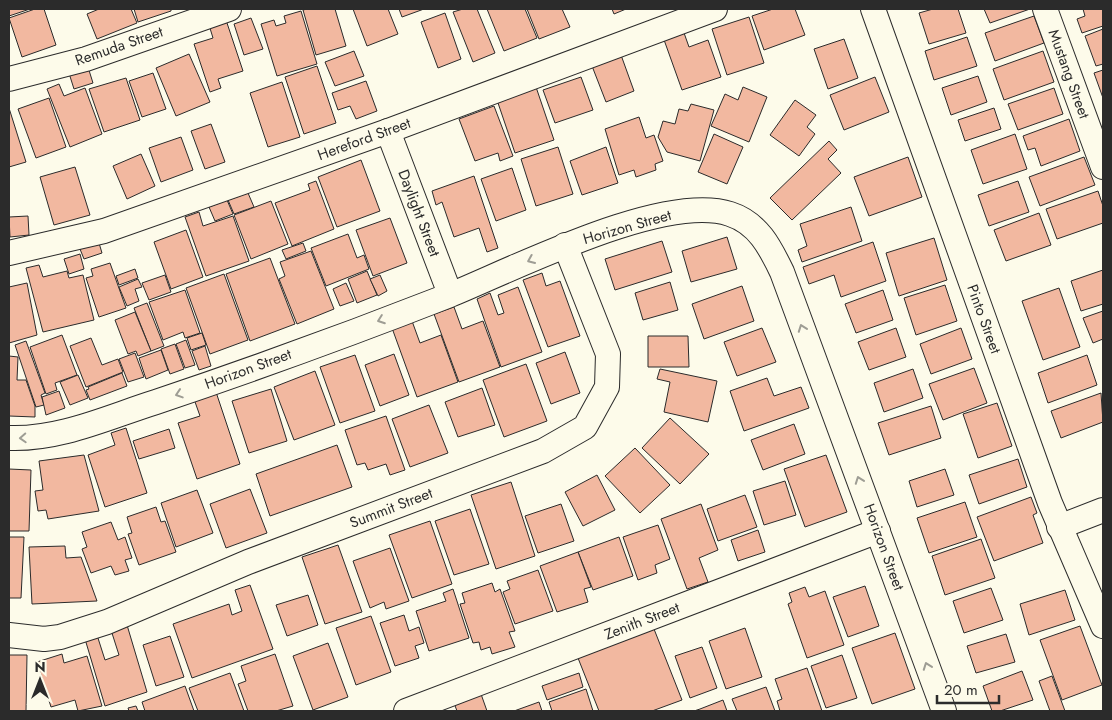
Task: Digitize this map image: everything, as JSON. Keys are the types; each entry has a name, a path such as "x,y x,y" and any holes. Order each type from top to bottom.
{"street":[{"name":"Remuda Street","path":"9,79 86,59 228,9"},
{"name":"Hereford Street","path":"9,253 104,231 388,131 715,9"},
{"name":"Pinto Street","path":"873,9 1059,527 1103,626"},
{"name":"Mustang Street","path":"1045,9 1103,167"},
{"name":"Daylight Street","path":"388,131 450,294"},
{"name":"Horizon Street","path":"9,438 49,435 80,428 220,380 450,294 566,245 658,216 700,209 729,214 750,223 769,245 782,272 944,711"},
{"name":"Summit Street","path":"9,635 44,639 60,637 107,622 248,562 543,451 585,427 607,387 608,354 566,245"},
{"path":"1059,527 1103,510"},
{"name":"Zenith Street","path":"406,711 878,531"}],"building":[{"path":"9,9 30,9 9,16"},
{"path":"35,9 44,9 56,45 22,57 9,18"},
{"path":"99,9 131,9 137,23 97,39 87,14"},
{"path":"134,9 171,9 171,11 138,22"},
{"path":"335,9 346,46 316,55 303,10"},
{"path":"353,9 388,9 398,34 367,46"},
{"path":"399,9 424,9 402,17"},
{"path":"463,9 477,9 495,53 473,62 453,12"},
{"path":"487,9 525,9 537,38 504,51"},
{"path":"527,9 562,9 570,27 539,39"},
{"path":"612,9 626,9 614,14"},
{"path":"773,9 795,9 805,35 764,50 752,16"},
{"path":"933,9 958,9 966,33 929,44 919,13"},
{"path":"984,9 1030,9 990,23"},
{"path":"1083,9 1103,9 1103,26 1082,33 1077,19 1085,16"},
{"path":"301,11 317,64 277,76 261,24 274,20 276,26 286,23 284,16"},
{"path":"445,13 461,59 438,68 421,22"},
{"path":"1034,16 1044,43 995,61 985,33"},
{"path":"749,17 764,63 727,75 712,29"},
{"path":"251,18 263,49 244,55 234,24"},
{"path":"226,20 243,71 218,79 221,88 210,92 194,44 213,38 209,25"},
{"path":"1103,29 1103,64 1096,66 1085,36"},
{"path":"683,30 689,47 708,40 721,77 682,90 663,37"},
{"path":"967,37 977,66 934,80 925,51"},
{"path":"844,39 858,78 828,89 814,49"},
{"path":"354,51 364,76 335,86 325,62"},
{"path":"1043,51 1054,82 1004,100 993,69"},
{"path":"189,54 210,102 176,116 156,68"},
{"path":"621,55 634,91 606,102 592,66"},
{"path":"87,64 93,83 74,89 68,70"},
{"path":"317,66 336,123 304,134 285,77"},
{"path":"1103,70 1103,98 1094,73"},
{"path":"153,73 166,109 142,117 129,81"},
{"path":"978,76 987,102 951,115 942,88"},
{"path":"581,77 593,110 555,123 543,90"},
{"path":"875,77 889,112 844,130 830,95"},
{"path":"126,78 140,120 104,132 89,89"},
{"path":"366,81 377,111 356,119 350,106 338,110 332,93"},
{"path":"282,82 300,137 268,147 250,93"},
{"path":"59,84 64,96 85,88 102,134 70,147 47,89"},
{"path":"536,87 554,140 515,153 497,100"},
{"path":"743,87 767,97 749,142 711,126 725,94 738,100"},
{"path":"1054,88 1063,114 1018,130 1008,104"},
{"path":"49,98 66,147 36,158 18,109"},
{"path":"795,100 816,115 807,127 815,134 799,156 770,135"},
{"path":"691,104 714,110 700,161 667,152 658,137 663,121 675,124 679,109 688,111"},
{"path":"494,106 513,156 500,161 498,153 475,161 459,119"},
{"path":"9,108 26,162 9,167"},
{"path":"994,108 1001,129 965,141 958,120"},
{"path":"639,117 646,138 654,135 663,161 655,164 656,170 636,177 634,170 619,175 605,129"},
{"path":"1069,119 1080,151 1041,166 1035,148 1028,150 1023,136"},
{"path":"211,124 225,162 205,169 191,131"},
{"path":"714,134 743,147 727,184 698,172"},
{"path":"1015,134 1027,169 983,184 971,150"},
{"path":"181,137 193,170 161,182 149,148"},
{"path":"829,141 837,150 828,159 841,173 792,220 770,198"},
{"path":"558,147 573,194 536,206 521,159"},
{"path":"606,147 618,183 582,195 570,161"},
{"path":"141,154 155,186 127,199 113,166"},
{"path":"908,157 922,197 869,216 854,177"},
{"path":"1084,157 1095,185 1040,206 1029,177"},
{"path":"361,160 380,211 337,227 318,177"},
{"path":"75,167 90,215 54,225 40,177"},
{"path":"512,168 526,210 496,221 481,179"},
{"path":"474,176 498,248 487,252 479,228 454,237 442,202 436,205 432,191"},
{"path":"316,181 334,229 292,246 275,203 310,190 308,184"},
{"path":"1018,181 1029,212 989,226 978,195"},
{"path":"1098,191 1103,206 1103,223 1057,239 1046,209"},
{"path":"248,193 254,207 234,214 228,200"},
{"path":"227,200 233,214 215,221 209,207"},
{"path":"271,201 288,244 251,259 234,215"},
{"path":"851,207 862,241 802,262 798,250 807,246 800,224"},
{"path":"199,212 203,226 233,216 249,261 206,276 185,217"},
{"path":"1039,213 1051,245 1006,261 994,230"},
{"path":"28,216 29,235 10,237 9,217"},
{"path":"390,218 407,263 373,276 356,230"},
{"path":"186,230 203,277 171,289 154,242"},
{"path":"348,234 357,258 364,255 369,269 326,286 311,248"},
{"path":"727,237 737,269 691,282 682,251"},
{"path":"934,238 947,280 899,296 886,253"},
{"path":"662,241 672,272 615,290 605,259"},
{"path":"873,242 886,281 841,297 834,275 809,284 803,267"},
{"path":"99,243 102,253 84,259 80,249"},
{"path":"303,243 306,251 286,259 282,250"},
{"path":"311,251 334,309 297,324 279,279 285,276 280,262"},
{"path":"80,254 84,269 69,274 64,259"},
{"path":"270,258 295,324 250,341 226,274"},
{"path":"110,263 126,308 99,317 86,278 93,276 91,269"},
{"path":"39,265 43,277 67,271 69,278 83,275 94,320 43,332 26,268"},
{"path":"135,269 138,278 119,285 116,276"},
{"path":"1103,270 1103,304 1081,311 1071,281"},
{"path":"367,271 377,295 357,303 348,279"},
{"path":"542,273 546,286 560,281 580,336 548,347 523,280"},
{"path":"224,274 248,340 210,354 186,288"},
{"path":"165,275 171,292 149,300 142,283"},
{"path":"380,275 387,291 378,296 370,279"},
{"path":"138,279 142,287 135,289 139,301 127,306 119,287"},
{"path":"670,282 678,310 643,320 635,293"},
{"path":"27,283 37,335 9,343 9,287"},
{"path":"346,283 354,301 340,306 333,289"},
{"path":"945,285 957,321 916,335 904,298"},
{"path":"742,286 754,321 704,339 692,304"},
{"path":"518,287 542,352 501,367 477,299 490,293 498,315 504,313 498,295"},
{"path":"1059,288 1080,347 1043,360 1022,301"},
{"path":"185,290 200,333 185,338 183,332 163,340 149,302"},
{"path":"883,290 893,320 856,333 845,304"},
{"path":"147,303 164,346 151,351 134,308"},
{"path":"454,307 462,329 483,321 500,367 459,382 434,314"},
{"path":"1103,311 1103,339 1093,343 1083,318"},
{"path":"135,312 151,351 138,356 136,351 128,354 115,320"},
{"path":"412,321 420,343 441,335 458,382 417,397 392,328"},
{"path":"762,328 776,362 737,376 724,342"},
{"path":"896,328 906,357 869,370 858,342"},
{"path":"961,328 972,359 931,374 920,344"},
{"path":"202,333 206,345 191,350 187,338"},
{"path":"62,335 77,375 55,383 57,390 46,394 30,347"},
{"path":"648,336 688,336 689,367 648,367"},
{"path":"91,338 102,365 118,359 123,372 86,387 70,346"},
{"path":"186,340 195,365 185,368 176,344"},
{"path":"26,341 45,393 41,395 44,405 36,407 15,345"},
{"path":"175,344 184,369 170,374 161,349"},
{"path":"205,346 211,366 199,370 192,351"},
{"path":"161,350 168,370 146,379 139,358"},
{"path":"565,352 580,393 551,404 536,363"},
{"path":"135,353 144,377 128,382 119,359"},
{"path":"394,354 409,395 380,406 365,365"},
{"path":"355,355 375,411 340,423 320,367"},
{"path":"1087,355 1097,385 1048,403 1038,373"},
{"path":"9,356 18,357 17,380 26,380 35,406 35,417 9,416"},
{"path":"526,364 547,421 504,437 483,380"},
{"path":"974,368 987,403 943,420 929,384"},
{"path":"660,369 717,381 708,422 664,412 670,382 657,379"},
{"path":"913,369 923,398 884,412 874,383"},
{"path":"315,371 335,425 294,440 274,387"},
{"path":"122,373 127,386 90,400 86,390 89,389 88,387"},
{"path":"78,375 88,398 70,405 60,382"},
{"path":"767,378 774,396 801,387 809,408 744,431 730,391"},
{"path":"482,388 495,425 458,437 445,402"},
{"path":"271,389 287,441 249,453 232,401"},
{"path":"59,391 65,408 46,415 42,397"},
{"path":"216,392 240,464 197,479 178,423 200,416 194,399"},
{"path":"1101,393 1103,422 1061,438 1051,411"},
{"path":"997,403 1012,446 978,458 963,414"},
{"path":"429,405 448,453 410,467 392,419"},
{"path":"931,406 941,438 889,455 878,423"},
{"path":"386,416 405,470 390,475 386,464 368,470 365,463 357,465 345,430"},
{"path":"670,418 709,454 680,484 642,448"},
{"path":"794,424 805,454 763,470 751,440"},
{"path":"126,428 147,493 105,507 88,455 115,445 111,433"},
{"path":"169,429 175,448 139,459 133,441"},
{"path":"337,445 352,487 270,516 256,474"},
{"path":"635,448 670,485 640,513 605,476"},
{"path":"84,455 99,511 48,519 46,510 38,511 35,491 43,490 39,461"},
{"path":"826,455 847,512 805,527 784,469"},
{"path":"1018,459 1027,487 979,504 969,475"},
{"path":"9,469 31,470 29,531 9,531"},
{"path":"945,469 954,495 917,507 909,481"},
{"path":"597,475 615,510 583,526 565,492"},
{"path":"785,481 796,515 764,525 753,491"},
{"path":"511,482 535,556 496,569 471,495"},
{"path":"250,489 267,533 226,548 210,504"},
{"path":"197,490 213,533 176,547 161,503"},
{"path":"745,495 757,527 718,541 707,509"},
{"path":"1031,497 1037,513 1033,515 1043,543 994,561 977,517"},
{"path":"965,502 977,537 929,553 917,518"},
{"path":"561,504 574,541 538,553 525,516"},
{"path":"701,504 718,550 699,558 708,582 687,589 661,519"},
{"path":"156,507 161,522 165,521 176,552 139,565 128,534 132,533 127,517"},
{"path":"470,509 489,564 454,575 435,521"},
{"path":"430,521 452,584 412,598 389,535"},
{"path":"111,522 118,540 125,537 132,558 125,560 129,571 115,575 111,566 91,573 82,549 87,547 82,532"},
{"path":"658,525 670,559 655,565 657,573 638,580 623,537"},
{"path":"758,530 765,552 738,561 731,540"},
{"path":"9,537 24,537 21,598 9,598"},
{"path":"619,537 633,576 593,590 578,552"},
{"path":"981,539 995,578 945,595 932,556"},
{"path":"338,545 362,612 325,624 302,557"},
{"path":"65,546 66,558 81,557 97,601 32,604 29,547"},
{"path":"390,548 409,601 386,609 384,602 370,608 353,561"},
{"path":"578,552 591,587 584,589 588,602 557,612 540,566"},
{"path":"538,570 553,611 515,624 503,592 510,589 507,581"},
{"path":"492,583 495,592 500,589 515,631 509,632 515,647 492,654 490,647 481,650 479,642 473,643 460,604 465,603 462,593"},
{"path":"250,585 273,649 192,678 173,624 229,604 232,615 242,611 235,590"},
{"path":"865,586 879,626 848,637 833,597"},
{"path":"805,587 809,597 825,591 844,645 807,658 788,604 792,602 789,593"},
{"path":"991,588 1003,620 964,633 953,601"},
{"path":"453,589 469,638 429,651 416,611 446,601 443,593"},
{"path":"1065,590 1075,620 1029,635 1020,604"},
{"path":"308,595 318,625 287,636 276,605"},
{"path":"404,615 409,631 419,627 424,643 415,646 419,658 395,666 380,623"},
{"path":"371,616 391,672 356,685 336,628"},
{"path":"127,625 147,692 105,706 85,639 97,635 105,660 119,655 111,630"},
{"path":"1080,626 1102,685 1062,700 1040,640"},
{"path":"745,628 762,677 726,689 709,641"},
{"path":"654,629 682,700 652,711 599,711 578,658"},
{"path":"895,633 915,689 872,704 852,648"},
{"path":"1006,634 1015,662 976,673 967,646"},
{"path":"170,636 184,677 156,686 143,645"},
{"path":"328,643 348,697 313,710 293,656"},
{"path":"702,647 717,688 690,698 675,656"},
{"path":"62,654 64,663 87,656 102,706 78,711 75,700 51,707 37,662"},
{"path":"275,654 293,706 276,711 248,711 238,684 246,681 241,666"},
{"path":"9,655 27,655 26,711 9,711"},
{"path":"842,655 857,698 826,708 811,666"},
{"path":"807,668 822,711 780,711 777,701 782,699 775,679"},
{"path":"1022,671 1033,700 1000,711 992,711 983,686"},
{"path":"230,673 244,711 198,711 189,688"},
{"path":"579,673 583,687 547,700 542,686"},
{"path":"1052,676 1065,711 1050,711 1039,681"},
{"path":"185,686 194,711 145,711 142,702"},
{"path":"766,687 775,711 737,711 732,699"},
{"path":"586,689 593,711 552,711 549,702"},
{"path":"481,694 487,711 457,711 454,703"},
{"path":"723,700 727,711 694,711 700,709"},
{"path":"539,702 542,711 514,711"},
{"path":"136,706 138,711 129,711 128,708"}]}
